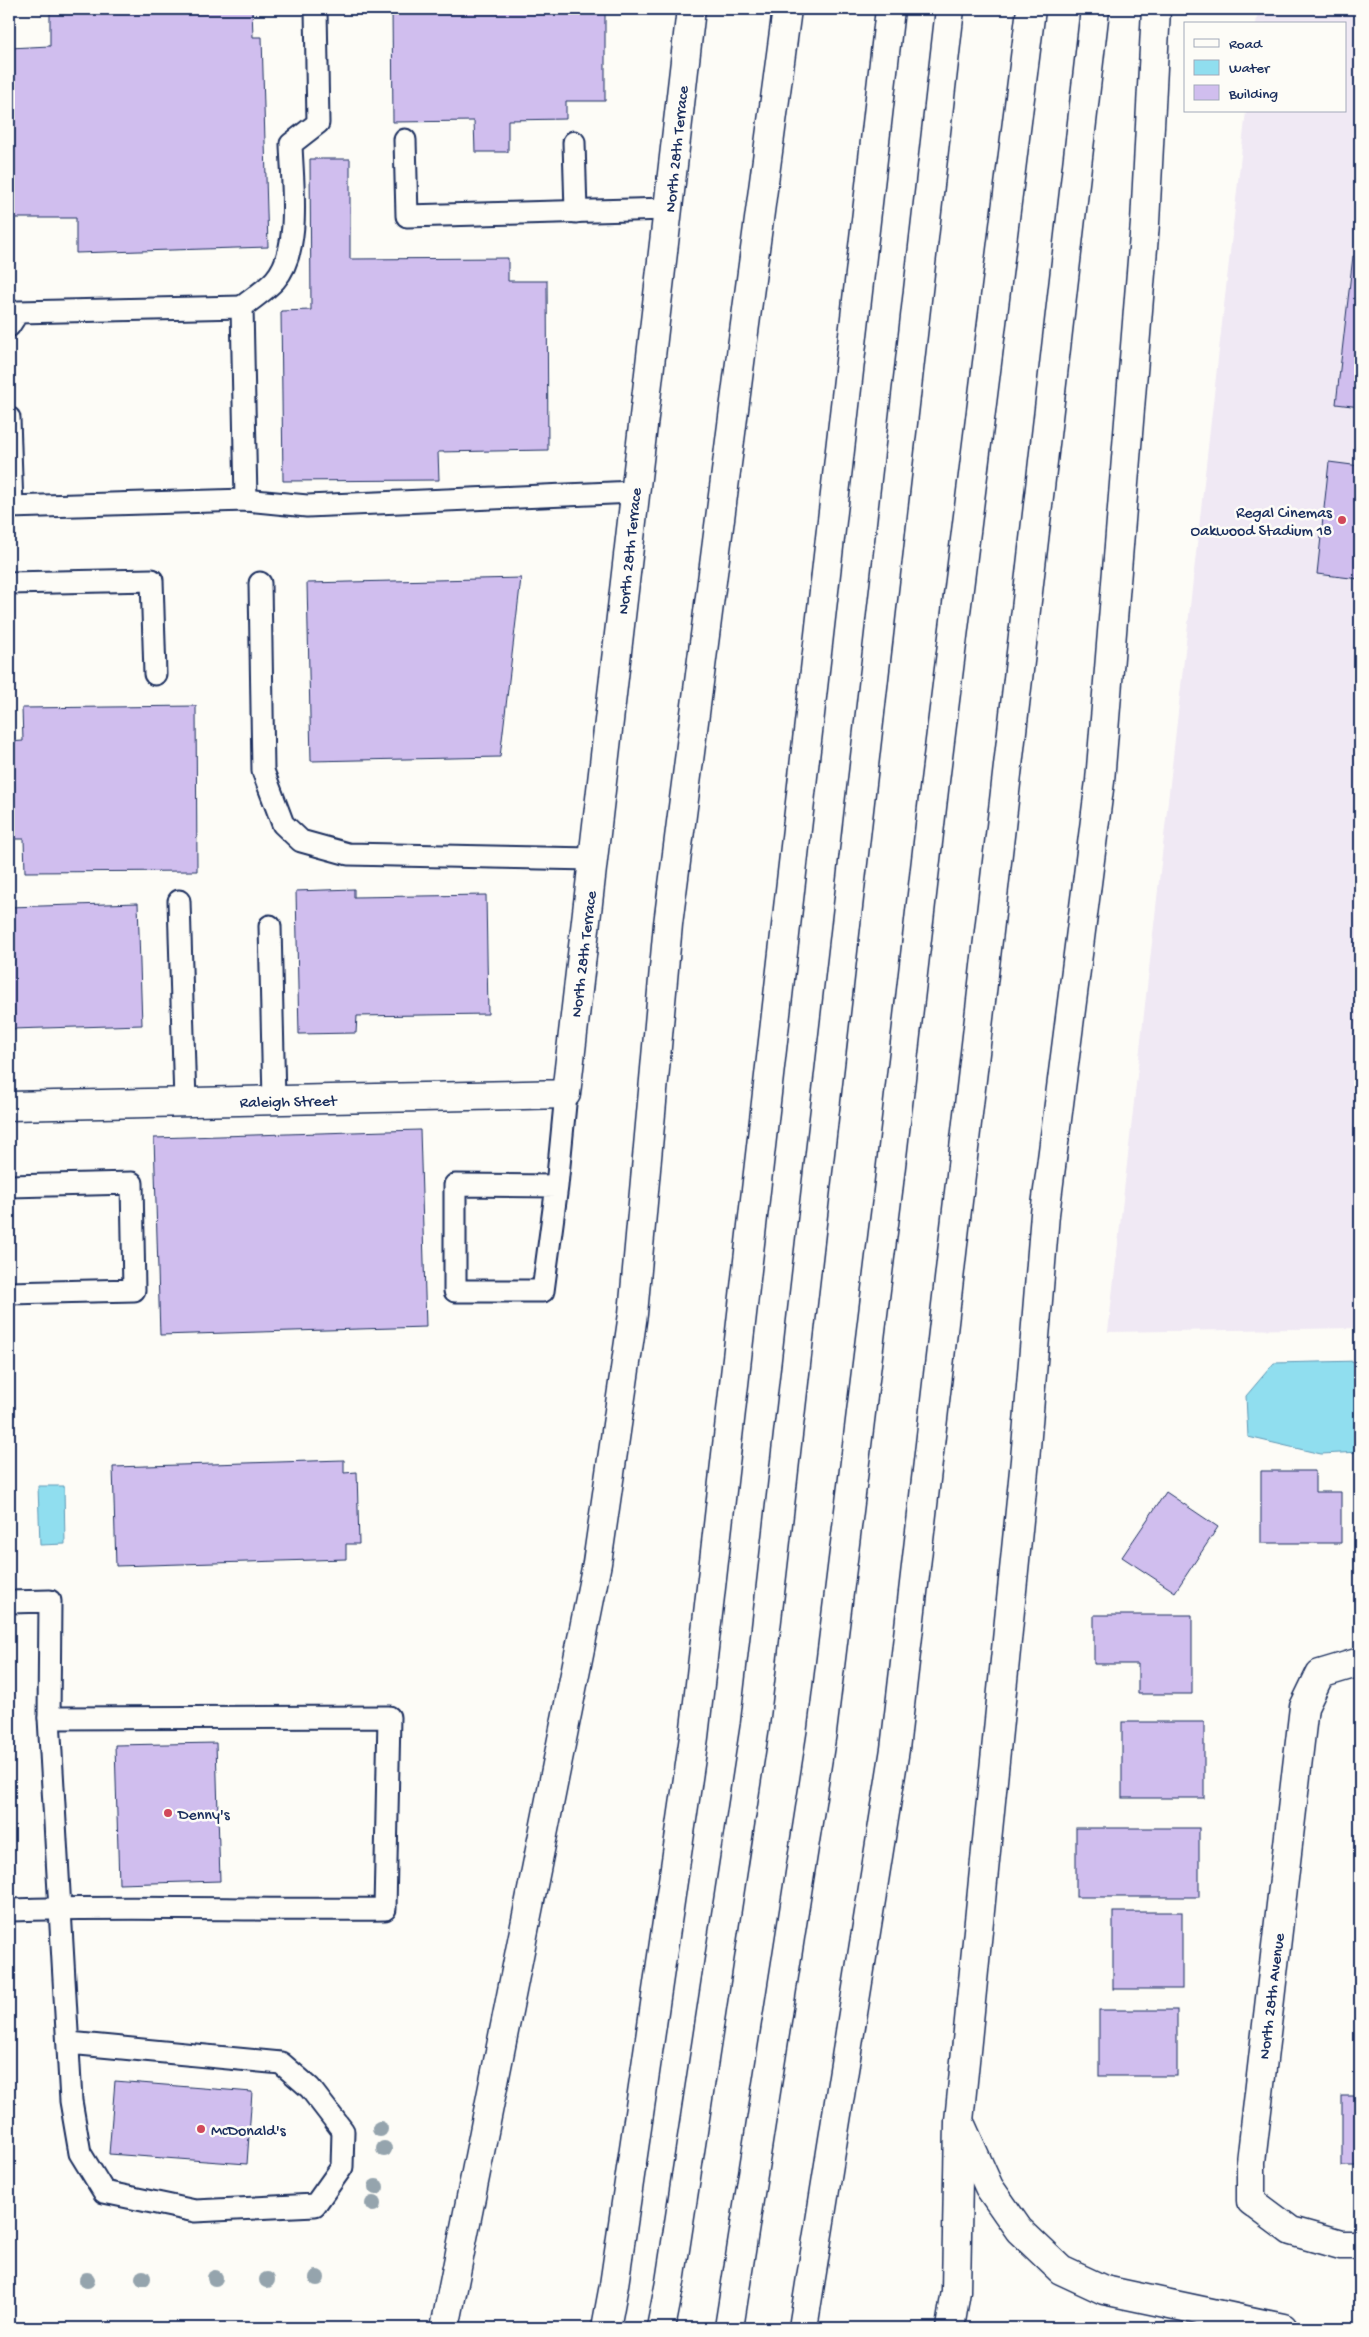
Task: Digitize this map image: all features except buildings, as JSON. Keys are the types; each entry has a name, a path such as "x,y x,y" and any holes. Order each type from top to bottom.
{"main road":[{"name":"North 28th Terrace","path":"566,1094 690,9"},
{"path":"445,2328 597,1563 633,1314 668,924 743,338 788,9"},
{"path":"606,2328 614,2285 694,1737 890,9"},
{"path":"661,2328 670,2282 755,1725 950,9"},
{"path":"729,2328 822,1732 938,762 1032,9"},
{"path":"804,2328 895,1749 1095,9"},
{"path":"950,2328 956,2291 960,2120 1026,1460 1045,1214 1100,781 1145,222 1156,9"},
{"name":"Raleigh Street","path":"9,1106 566,1094"},
{"name":"North 28th Avenue","path":"1360,1662 1320,1674 1304,1707 1251,2162 1251,2201 1290,2231 1341,2245 1360,2245"},
{"path":"960,2120 989,2187 1019,2230 1061,2270 1104,2290 1283,2328"}],"lane":[{"path":"9,326 18,312 242,307 276,279 288,256 293,239 291,144 318,123 316,9"},
{"path":"405,140 407,216 668,209"},
{"path":"574,142 576,212"},
{"path":"242,307 246,500"},
{"path":"9,418 11,507 246,500 307,506 635,492"},
{"path":"9,583 152,580 155,674"},
{"path":"260,583 263,771 283,824 301,841 348,854 593,859"},
{"path":"179,901 185,1102"},
{"path":"270,926 274,1100"},
{"path":"557,1186 455,1185 455,1291 543,1291 557,1186 566,1094"},
{"path":"9,1186 132,1183 134,1290 9,1293"},
{"path":"9,1602 50,1601 48,1718 69,2043 70,2101 80,2153 104,2192 195,2211 315,2205 342,2167 343,2131 310,2088 281,2063 69,2043"},
{"path":"9,1910 60,1908 283,1911 385,1909 389,1717 48,1718"}],"shaded area":[{"path":"1258,9 1360,9 1360,1328 1108,1332 1246,112 1346,112 1346,22 1256,22"}],"water":[{"path":"1360,1361 1360,1452 1321,1454 1248,1437 1246,1396 1274,1363"},
{"path":"38,1486 64,1486 65,1544 40,1545"}],"place":[{"name":"Regal Cinemas Oakwood Stadium 18","path":"1342,520"},
{"name":"Denny's","path":"168,1813"},
{"name":"McDonald's","path":"201,2129"}]}
